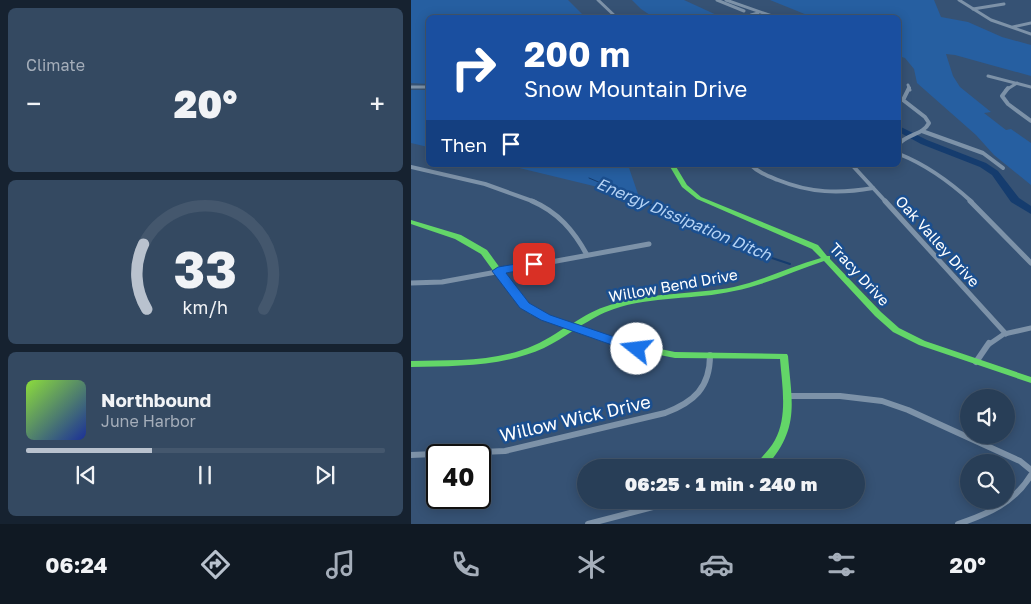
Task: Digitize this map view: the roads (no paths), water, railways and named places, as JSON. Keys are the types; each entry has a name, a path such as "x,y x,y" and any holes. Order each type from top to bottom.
{"street":[{"path":"598,0 614,15"},
{"path":"717,0 751,15"},
{"path":"726,0 770,15"},
{"path":"959,0 995,22 1031,34"},
{"path":"972,9 1004,4"},
{"path":"754,15 758,12"},
{"path":"1013,28 1031,23"},
{"path":"988,76 1031,87"},
{"path":"1017,83 1005,90 1002,96 1007,104 1031,121"},
{"path":"902,138 927,128 929,122 903,100 909,90 908,85"},
{"path":"411,87 426,87"},
{"path":"921,131 983,153 1003,168"},
{"path":"901,155 919,162 954,188 989,219 1031,263"},
{"path":"411,167 505,190 535,201 559,218 578,239 587,255"},
{"name":"Tracy Drive","path":"673,167 684,186 699,198 769,230 808,243 827,258 878,314 896,330 922,343 1031,380"},
{"path":"754,167 767,176 806,191 834,194 873,188"},
{"name":"Oak Valley Drive","path":"854,167 1006,334"},
{"path":"411,222 465,239 484,252 517,296 529,308 545,318 637,349 711,356 784,356 788,421 782,439 767,459"},
{"path":"411,283 443,282 649,244"},
{"name":"Willow Bend Drive","path":"411,364 470,362 506,358 537,348 599,312 623,304 744,287 804,264 827,258"},
{"path":"976,362 988,342 1006,334 1031,328"},
{"name":"Willow Wick Drive","path":"411,455 505,450 665,413 686,404 703,388 709,375 711,356"},
{"path":"787,396 854,397 895,405 1020,461 1031,470"},
{"path":"958,524 987,515 1000,508 1021,490 1031,475"},
{"path":"588,524 646,509"}],"waterway":[{"path":"901,130 924,142 983,165 995,173 1015,200 1031,211"},
{"name":"Energy Dissipation Ditch","path":"589,178 646,202"},
{"name":"Energy Dissipation Ditch","path":"643,201 736,246 790,264"}]}
